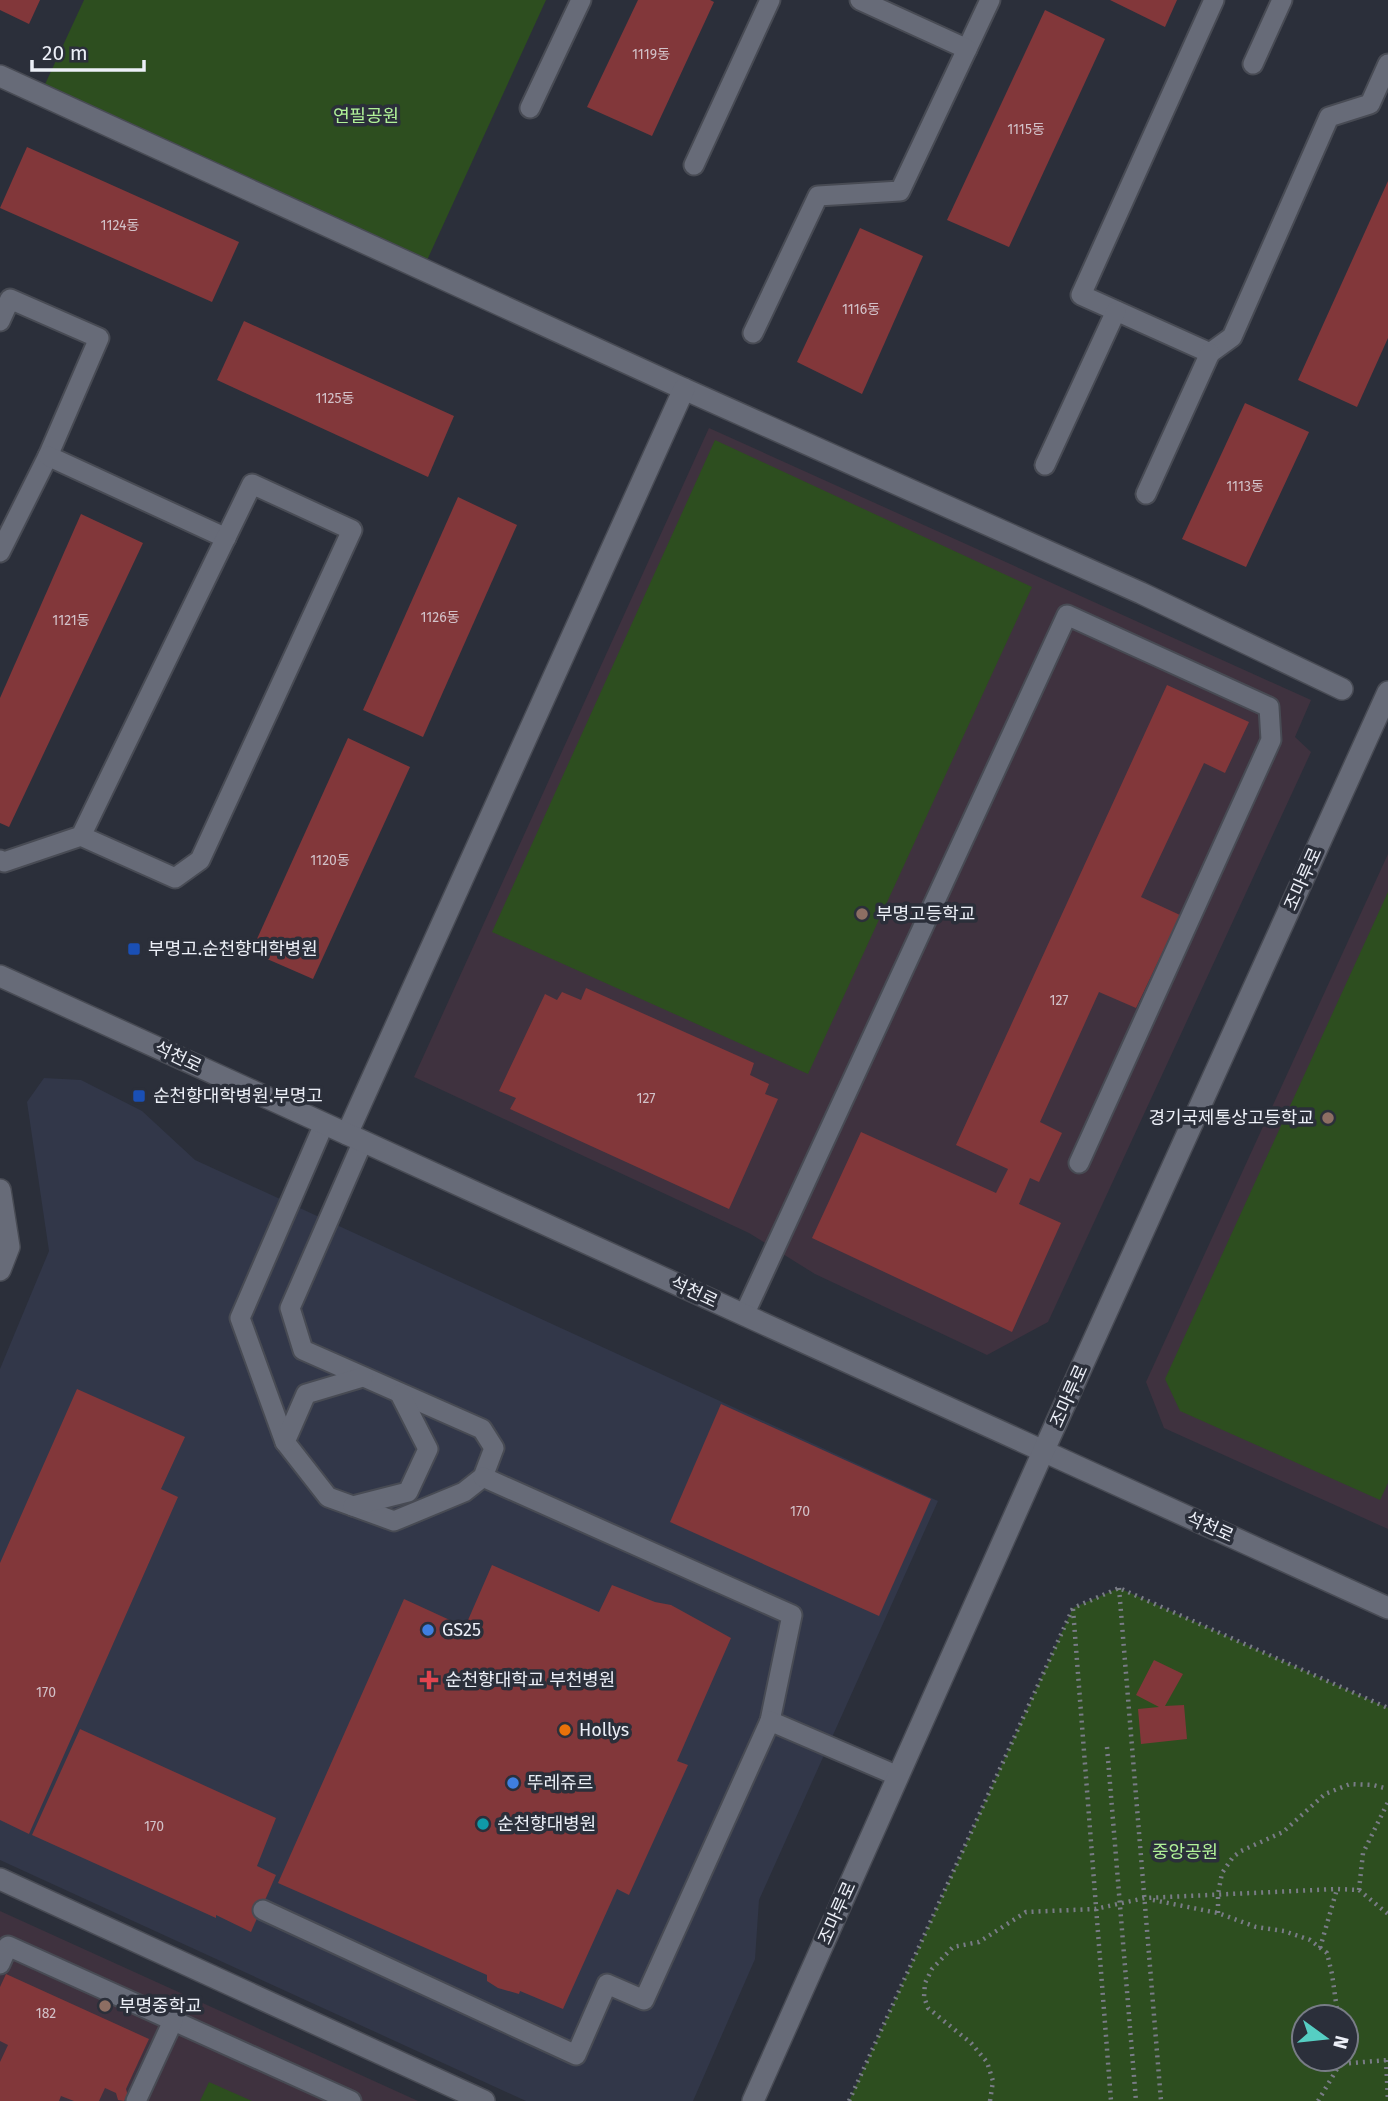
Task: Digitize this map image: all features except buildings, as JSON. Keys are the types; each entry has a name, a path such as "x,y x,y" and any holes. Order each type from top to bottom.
{"street":[{"path":"0,76 684,389 1128,587 1342,689"},
{"path":"355,1138 684,389"},
{"name":"조마루로","path":"753,2101 1043,1452 1388,692"},
{"name":"석천로","path":"0,975 1388,1608"},
{"path":"0,1190 9,1247 0,1270"},
{"path":"0,1879 484,2101"}],"lane":[{"path":"530,108 581,0"},
{"path":"694,165 770,0"},
{"path":"753,333 818,196 900,191 990,0"},
{"path":"1210,353 1082,295 1214,0"},
{"path":"1253,64 1282,0"},
{"path":"870,2 967,49"},
{"path":"1146,494 1210,353 1232,337 1329,117 1370,104 1388,64"},
{"path":"0,321 10,299 99,338 48,456 0,552"},
{"path":"1045,465 1116,311"},
{"path":"48,456 226,538"},
{"path":"0,860 4,862 81,836 175,878 200,860 352,530 252,484 81,836"},
{"path":"744,1315 1067,615 1269,707 1270,740 1079,1163"},
{"path":"324,1124 240,1318 285,1442 328,1497 394,1521 464,1492 483,1477 494,1448 482,1429 303,1350 290,1308 355,1138"},
{"path":"285,1442 306,1394 363,1377"},
{"path":"353,1506 408,1492 428,1449 400,1394"},
{"path":"263,1910 576,2055 607,1984 644,2000 770,1721 792,1615 483,1477"},
{"path":"770,1721 898,1776"},
{"path":"0,1964 8,1946 351,2101"},
{"path":"136,2101 173,2021"}],"path":[{"path":"1119,1588 1161,2101"},
{"path":"849,2101 1073,1608 1119,1588 1388,1708"},
{"path":"1073,1608 1111,2101"},
{"path":"1107,1747 1136,2101"},
{"path":"1218,1913 1222,1873 1233,1857 1241,1851 1283,1832 1325,1794 1350,1784 1388,1789"},
{"path":"1359,1891 1363,1853 1388,1802"},
{"path":"990,2101 993,2081 987,2062 971,2043 928,2008 923,1997 925,1983 932,1969 953,1947 979,1941 1026,1912 1096,1909 1145,1898 1337,1889 1359,1891 1388,1914"},
{"path":"1320,1948 1337,1889"},
{"path":"1145,1898 1218,1913 1256,1927 1284,1931 1310,1940 1327,1953 1336,2003"},
{"path":"1360,2061 1387,2060 1388,2101"},
{"path":"1318,2101 1334,2073"}],"shaded area":[{"name":"부명고등학교","path":"709,428 1311,700 1295,737 1311,752 1048,1322 987,1355 815,1274 749,1233 414,1077"},
{"name":"경기국제통상고등학교","path":"1388,854 1388,1529 1164,1428 1146,1382"},
{"name":"순천향대학교 부천병원","path":"44,1078 81,1080 142,1111 195,1160 938,1501 759,1900 755,1959 693,2101 526,2101 0,1860 0,1369 49,1251 27,1102"},
{"name":"부명중학교","path":"0,1911 418,2101 0,2101"}],"green space":[{"name":"연필공원","path":"84,0 546,0 423,269 41,93"},
{"path":"715,440 1032,587 808,1074 492,932"},
{"name":"경기국제통상고등학교","path":"1388,892 1388,1483 1380,1500 1180,1411 1165,1379"},
{"name":"중앙공원","path":"1119,1588 1388,1708 1388,2101 849,2101 1073,1608"},
{"path":"209,2082 252,2101 200,2101"}],"place":[{"name":"부명고등학교","path":"862,914"},
{"name":"부명고.순천향대학병원","path":"134,949"},
{"name":"순천향대학병원.부명고","path":"139,1096"},
{"name":"경기국제통상고등학교","path":"1328,1118"},
{"name":"GS25","path":"428,1630"},
{"name":"순천향대학교 부천병원","path":"429,1680"},
{"name":"Hollys","path":"565,1730"},
{"name":"뚜레쥬르","path":"513,1783"},
{"name":"순천향대병원","path":"483,1824"},
{"name":"부명중학교","path":"105,2006"}]}
